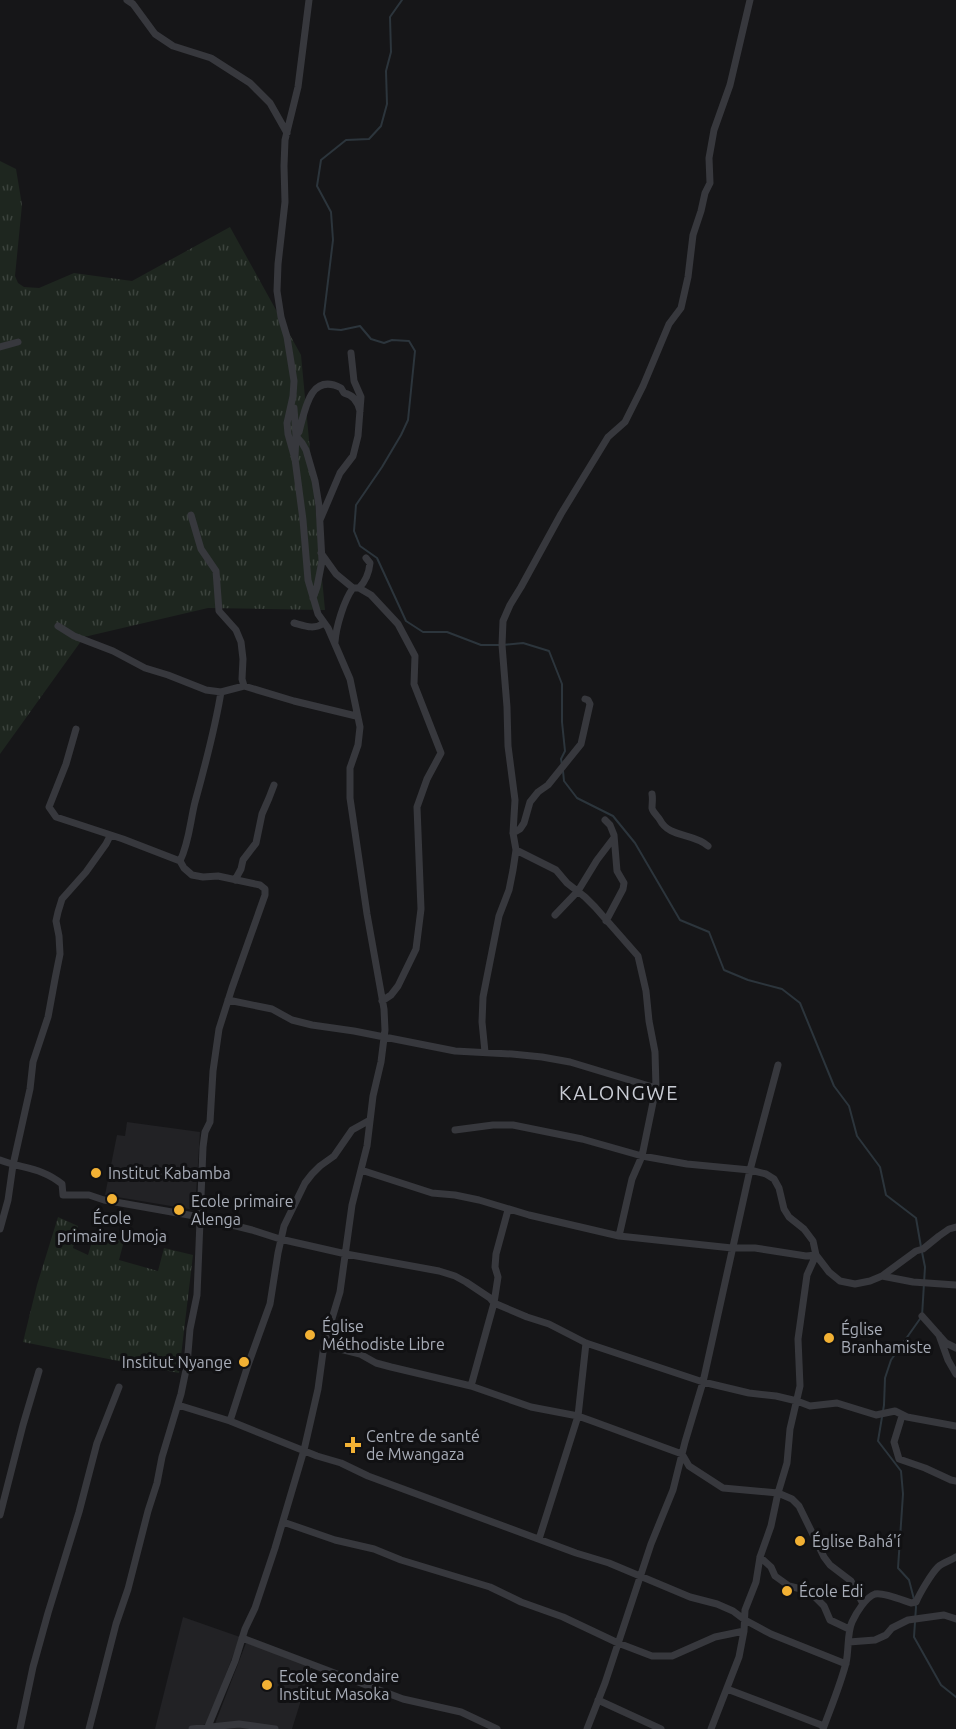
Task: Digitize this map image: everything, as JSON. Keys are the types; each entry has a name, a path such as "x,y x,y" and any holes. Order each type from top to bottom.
{"street":[{"path":"127,0 133,4 155,33 173,46 210,58 250,83 270,103 287,133"},
{"path":"208,1728 255,1608 304,1450 318,1389 324,1345 340,1292 352,1205 368,1146 373,1096 384,1037 384,1009 359,867 350,798 350,768 360,734 350,679 334,642 318,614 308,580 295,459 294,381 277,291 285,202 284,155 300,78 309,0"},
{"path":"485,1052 482,1022 483,997 500,916 509,890 516,850 513,833 515,800 508,747 502,645 505,615 561,514 608,437 625,422 669,324 681,308 688,278 693,235 710,183 709,158 714,130 730,86 750,0"},
{"path":"0,347 18,342"},
{"path":"320,522 340,473 353,456 358,436 361,396 354,381 351,352"},
{"path":"296,436 307,401 321,384 332,383 342,388 344,393 359,403 360,411"},
{"path":"293,396 287,423 289,442 295,459"},
{"path":"296,436 306,450 315,481 320,522 321,571 313,598"},
{"path":"191,515 201,549 216,571 219,611 236,630 241,642 244,686"},
{"path":"320,551 336,574 371,595 398,624 415,656 414,684 441,753 427,779 417,807 422,909 416,949 398,986 382,1002"},
{"path":"334,642 346,598 364,583 369,571 370,564 366,558"},
{"path":"294,623 313,628 324,623"},
{"path":"58,626 74,636 113,651 146,668 206,690 220,692 244,686 294,702 356,716"},
{"path":"180,861 188,840 190,824 204,774 220,692"},
{"path":"513,833 524,823 530,802 538,792 549,786 581,744 590,704 585,699"},
{"path":"76,729 50,807 56,817 180,861 184,868 192,874 203,877 218,876 260,885 265,889 265,895 219,1029 213,1071 210,1122 205,1132 197,1294 190,1329 187,1365 157,1483 89,1726 97,1729"},
{"path":"234,880 241,869 243,860 256,843 262,814 274,784"},
{"path":"652,794 652,809 663,827 679,835 702,841 708,846"},
{"path":"606,820 614,835 617,871 624,883 606,921"},
{"path":"0,1229 30,1089 33,1062 48,1017 60,954 56,921 58,912 62,899 86,872 110,836"},
{"path":"555,915 578,891 613,839"},
{"path":"516,850 556,870 595,908 638,956 646,990 655,1052 656,1088 642,1156 632,1179 619,1236"},
{"path":"228,1000 272,1010 298,1022 455,1051 532,1056 570,1062 656,1088"},
{"path":"587,1729 673,1490 703,1382 750,1170 778,1065"},
{"path":"230,1421 270,1304 280,1239 287,1219 312,1174 334,1156 352,1130 370,1120"},
{"path":"455,1130 513,1125 582,1138 642,1156 766,1174 774,1179 779,1188 784,1209 813,1241 816,1255 829,1272 840,1281 855,1284 870,1281 882,1275 949,1229 956,1227"},
{"path":"0,1160 52,1176 62,1184 63,1195 89,1195 104,1200 200,1217 280,1239 455,1276 490,1298 494,1303 549,1324 586,1343 703,1382 749,1393 776,1395 810,1407 840,1404 879,1416 895,1411 902,1416 956,1426"},
{"path":"361,1170 432,1193 471,1198 508,1210 619,1236 732,1248 755,1248 806,1256 816,1255"},
{"path":"471,1386 494,1303 497,1287 496,1254 508,1210"},
{"path":"711,1729 739,1657 745,1610 756,1582 760,1557 771,1526 787,1463 790,1429 800,1386 798,1339 807,1275 816,1255"},
{"path":"882,1275 914,1282 956,1285"},
{"path":"922,1316 946,1343 956,1348"},
{"path":"937,1331 956,1374"},
{"path":"539,1539 578,1416 586,1343"},
{"path":"324,1345 360,1354 376,1363 471,1386 531,1407 578,1416 682,1454 689,1467 723,1488 778,1493 792,1499 799,1506 824,1557 850,1581 863,1604"},
{"path":"0,1515 20,1434 39,1371"},
{"path":"20,1729 33,1666 97,1443 119,1387"},
{"path":"178,1405 230,1421 346,1465 368,1476 609,1563 690,1597 717,1604 771,1634 846,1664"},
{"path":"902,1416 894,1442 899,1459 956,1482"},
{"path":"283,1522 490,1587 652,1656 672,1656 715,1637 744,1631"},
{"path":"760,1557 771,1567 775,1576 789,1586 809,1591 824,1606 830,1620 849,1629"},
{"path":"727,1689 823,1728 846,1664 849,1629 863,1604 873,1594 881,1593 911,1603 916,1602 936,1568 956,1557"},
{"path":"849,1642 875,1640 908,1620 944,1615 956,1618"},
{"path":"242,1638 402,1698 461,1712 497,1729"},
{"path":"598,1700 661,1729"},
{"path":"192,1729 238,1725 270,1728"}],"shaded area":[{"path":"127,1122 200,1132 195,1210 105,1195 117,1135 125,1136"},
{"path":"183,1617 240,1637 207,1724 188,1729 155,1729"},
{"name":"Ecole secondaire Institut Masoka","path":"246,1643 312,1665 292,1729 213,1729"}],"green space":[{"path":"0,161 16,169 22,205 15,276 18,283 24,287 39,288 74,273 132,281 230,227 301,355 325,610 208,608 84,637 0,754"},
{"path":"58,1217 78,1226 73,1248 88,1255 95,1231 124,1241 119,1260 158,1271 164,1248 193,1255 179,1373 23,1342 37,1285"}],"waterway":[{"path":"402,0 390,17 391,52 386,71 387,104 381,126 369,139 346,140 321,160 317,186 331,212 333,240 324,314 329,329 341,330 360,326 371,339 384,343 392,340 409,341 415,351 408,420 382,467 356,505 354,531 360,546 377,558 406,621 423,632 447,632 481,645 523,643 549,651 562,684 565,751 561,759 562,765"},
{"path":"563,771 564,781 577,798 613,816 635,843 680,920 709,932 724,970 748,980 782,989 800,1003 834,1086 849,1106 857,1136 880,1167 886,1195 916,1218 921,1247"},
{"path":"922,1252 925,1267 922,1316 891,1360 885,1378 884,1405 878,1441 901,1471 903,1494 898,1568 909,1580 916,1607 914,1637 941,1685 956,1697"}],"place":[{"name":"Institut Kabamba","path":"96,1173"},
{"name":"École primaire Umoja","path":"112,1199"},
{"name":"Ecole primaire Alenga","path":"179,1210"},
{"name":"Église Méthodiste Libre","path":"310,1335"},
{"name":"Église Branhamiste","path":"829,1338"},
{"name":"Institut Nyange","path":"244,1362"},
{"name":"Centre de santé de Mwangaza","path":"353,1445"},
{"name":"Église Bahá'í","path":"800,1541"},
{"name":"École Edi","path":"787,1591"},
{"name":"Ecole secondaire Institut Masoka","path":"267,1685"}],"district":[{"name":"KALONGWE","path":"619,1093"}]}
